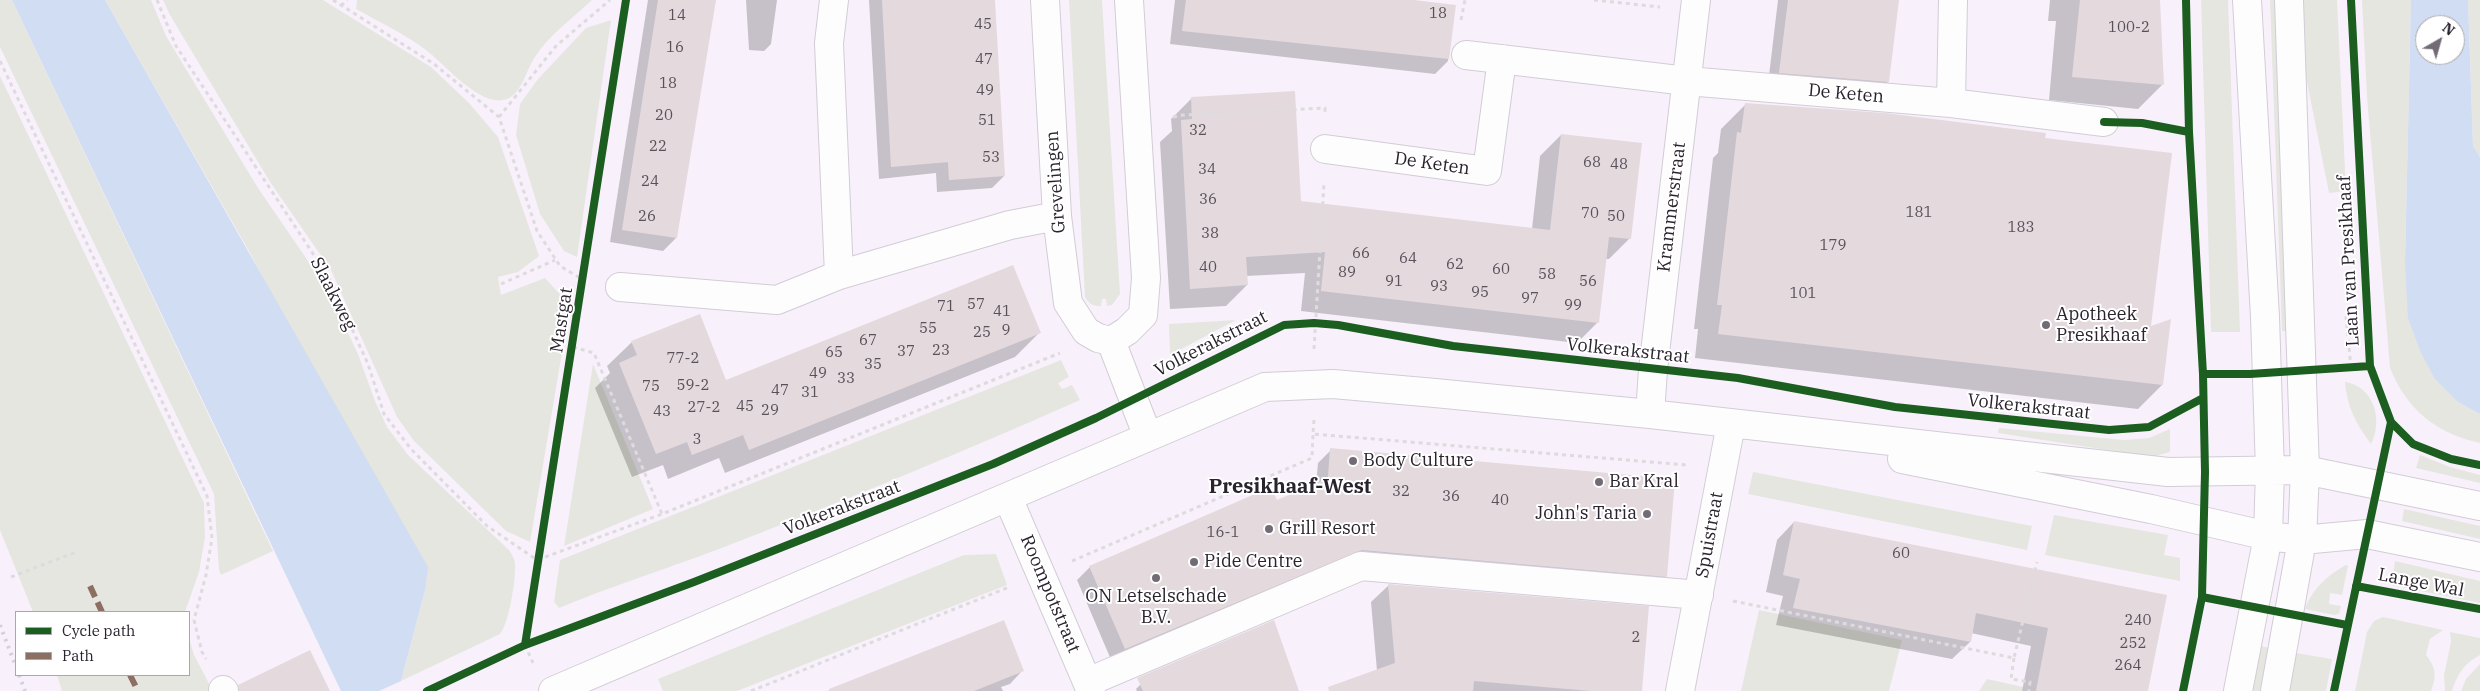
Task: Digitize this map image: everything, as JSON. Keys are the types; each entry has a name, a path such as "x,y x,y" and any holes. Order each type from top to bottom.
{"street":[{"path":"834,0 829,42 839,274"},
{"name":"Grevelingen","path":"1045,0 1057,216 1068,304 1086,331 1104,340 1148,437"},
{"path":"1104,340 1127,331 1143,315 1146,278 1129,0"},
{"path":"1951,103 1953,0"},
{"path":"2238,691 2268,536 2270,471 2265,317 2247,0"},
{"path":"2275,691 2302,540 2305,470 2304,371 2289,0"},
{"name":"Krammerstraat","path":"1650,414 1653,370 1695,6"},
{"name":"De Keten","path":"1466,55 1687,81 1951,103 2104,122"},
{"name":"De Keten","path":"1325,149 1487,171 1502,59"},
{"path":"620,287 777,300 839,274 1010,224 1057,216"},
{"path":"553,691 1265,387 1314,384 1650,414 2168,472 2305,470 2480,506"},
{"path":"1731,424 2151,509 2268,536 2302,540 2367,534 2480,556"},
{"name":"Spuistraat","path":"1680,691 1731,424"},
{"name":"Roompotstraat","path":"1008,498 1090,687"},
{"path":"1090,687 1361,566 1699,594"}],"path":[{"path":"333,0 434,64 499,117 537,231 555,260 584,281"},
{"path":"341,6 347,0"},
{"path":"499,117 556,46 610,0"},
{"path":"1594,0 1695,6"},
{"path":"0,62 207,496 212,538 206,575 194,620 202,652 224,691"},
{"path":"1137,126 1183,115 1325,108 1325,149 1313,434 1722,468"},
{"path":"501,284 555,260"},
{"path":"2346,316 2351,368"},
{"path":"1304,324 1318,323"},
{"path":"537,560 662,514 1104,340"},
{"path":"573,347 594,353 662,514"},
{"path":"2304,371 2360,367"},
{"path":"536,570 539,550"},
{"path":"11,577 76,552"},
{"path":"2029,691 2030,682 2011,679 2014,658 2037,562"},
{"path":"1699,594 2014,658"},
{"path":"527,636 522,647 534,642"}],"shaded area":[{"path":"0,0 12,0 273,551 221,575 219,570 214,494 0,47"},
{"path":"105,0 151,0 166,36 258,188 306,258 334,304 358,354 375,401 387,427 408,455 509,550 515,562 515,571 509,611 500,634 401,681 425,590 250,253"},
{"path":"163,0 323,0 431,67 469,103 498,137 539,256 518,272 498,277 501,295 545,278 568,303 568,317 530,542 506,531 414,441 397,417 331,270 270,182 170,15"},
{"path":"357,0 592,0 554,34 541,49 517,91 507,99 495,100 482,96 469,88 418,44 356,9"},
{"path":"1069,0 1102,0 1120,294 1112,305 1107,306 1106,299 1102,299 1101,306 1098,306 1090,303 1085,297"},
{"path":"2201,0 2228,0 2240,332 2211,332"},
{"path":"2270,0 2280,0 2292,332 2282,331"},
{"path":"2302,0 2337,0 2346,191 2329,193 2305,72"},
{"path":"2362,0 2411,0 2405,263 2458,402 2480,414 2480,443 2450,433 2425,418 2405,396 2390,368 2367,97"},
{"path":"2468,0 2480,0 2480,157 2473,146"},
{"path":"611,20 577,257 564,251 540,214 516,135 520,104 538,79 586,28"},
{"path":"0,76 204,503 205,537 199,572 185,611 33,611 0,530"},
{"path":"1236,320 1170,355 1169,324"},
{"path":"1061,360 1069,377 1058,383 1062,389 1072,385 1080,400 901,477 719,549 559,608 554,602 560,560"},
{"path":"593,364 653,509 564,546"},
{"path":"2345,382 2363,390 2373,405 2376,414 2376,424 2371,444 2353,415"},
{"path":"1999,428 2124,440 2149,438 2170,429 2170,452 2152,457 1998,433"},
{"path":"2420,455 2450,467 2480,475 2480,483 2416,468"},
{"path":"1753,472 2032,526 2027,550 1748,494"},
{"path":"2404,509 2480,526 2480,539 2402,521"},
{"path":"2054,515 2168,535 2164,555 2180,558 2180,581 2045,555"},
{"path":"996,554 1007,585 737,691 663,691 658,679 964,555"},
{"path":"2395,561 2480,581 2480,603 2391,585"},
{"path":"2346,565 2348,566 2342,595 2330,593 2329,604 2341,606 2339,614 2334,615 2305,609 2321,583"},
{"path":"1759,610 1902,640 1889,691 1741,691"},
{"path":"2383,617 2443,630 2430,639 2426,655 2432,664 2434,672 2431,691 2355,691 2367,632 2374,621"},
{"path":"2450,632 2480,638 2480,655 2462,670 2452,691 2445,691 2444,675 2451,642"},
{"path":"190,641 194,655 213,691 62,691 57,676 190,676"},
{"path":"2260,646 2275,649 2266,691 2251,691"},
{"path":"2296,653 2332,659 2326,691 2289,691"},
{"path":"2480,664 2480,691 2461,691 2466,679"},
{"path":"1987,679 2023,687 2022,691 1979,691"}],"water":[{"path":"12,0 105,0 428,567 425,590 401,681 379,691 341,691"},
{"path":"2411,0 2468,0 2473,146 2480,157 2480,414 2458,402 2435,379 2421,353 2408,318 2405,263"}],"building":[{"path":"658,0 716,0 677,238 622,230"},
{"path":"882,0 995,0 1005,176 949,180 948,162 891,167"},
{"path":"1186,0 1414,0 1456,5 1449,59 1182,31"},
{"path":"1788,0 1899,0 1889,82 1779,73"},
{"path":"2080,0 2160,0 2164,85 2072,77"},
{"path":"1295,91 1301,201 1550,230 1561,134 1642,143 1631,239 1609,237 1599,323 1321,291 1325,252 1246,257 1248,285 1190,289 1181,120 1192,119 1191,97"},
{"path":"1745,103 1885,113 2046,133 2045,138 2172,153 2151,326 2171,319 2163,385 1718,334 1722,305 1717,305 1737,132 1741,133"},
{"path":"1013,265 1041,333 749,450 743,435 692,455 687,442 656,454 619,363 637,355 631,341 700,314 726,380"},
{"path":"1330,448 1675,479 1667,577 1362,550 1125,649 1089,566 1271,487 1277,500 1328,478"},
{"path":"1794,521 2167,595 2148,691 2036,691 2048,628 1976,613 1971,642 1793,608 1800,579 1783,575"},
{"path":"1388,584 1649,606 1642,691 1591,691 1474,681 1473,691 1329,691 1328,687 1395,663"},
{"path":"1004,620 1024,671 974,691 829,691 829,689"},
{"path":"1274,620 1299,691 1143,691 1137,678"},
{"path":"310,650 330,691 239,691 238,685"}],"railway":[{"path":"0,625 15,664"},
{"path":"19,676 25,691"}],"marked path":[{"path":"90,586 102,611"},
{"path":"130,676 138,691"}],"cycle path":[{"name":"Mastgat","path":"525,645 626,0"},
{"path":"2183,691 2202,597 2205,472 2203,374 2189,132 2186,0"},
{"name":"Laan van Presikhaaf","path":"2334,691 2391,422 2370,366 2351,0"},
{"path":"2104,122 2142,123 2189,132"},
{"name":"Volkerakstraat","path":"427,691 525,645 694,582 993,464 1096,418 1284,325 1314,323 1338,325 1453,346 1738,378 1895,407 2109,430 2149,427 2203,398"},
{"path":"2203,374 2250,374 2370,366"},
{"path":"2391,422 2413,444 2451,459 2480,465"},
{"name":"Lange Wal","path":"2356,586 2480,609"},
{"path":"2202,597 2347,625"}],"place":[{"name":"Apotheek Presikhaaf","path":"2046,325"},
{"name":"Body Culture","path":"1353,461"},
{"name":"Bar Kral","path":"1599,482"},
{"name":"John's Taria","path":"1647,514"},
{"name":"Grill Resort","path":"1269,529"},
{"name":"Pide Centre","path":"1194,562"},
{"name":"ON Letselschade B.V.","path":"1156,578"}],"district":[{"name":"Presikhaaf-West","path":"1290,487"}]}
